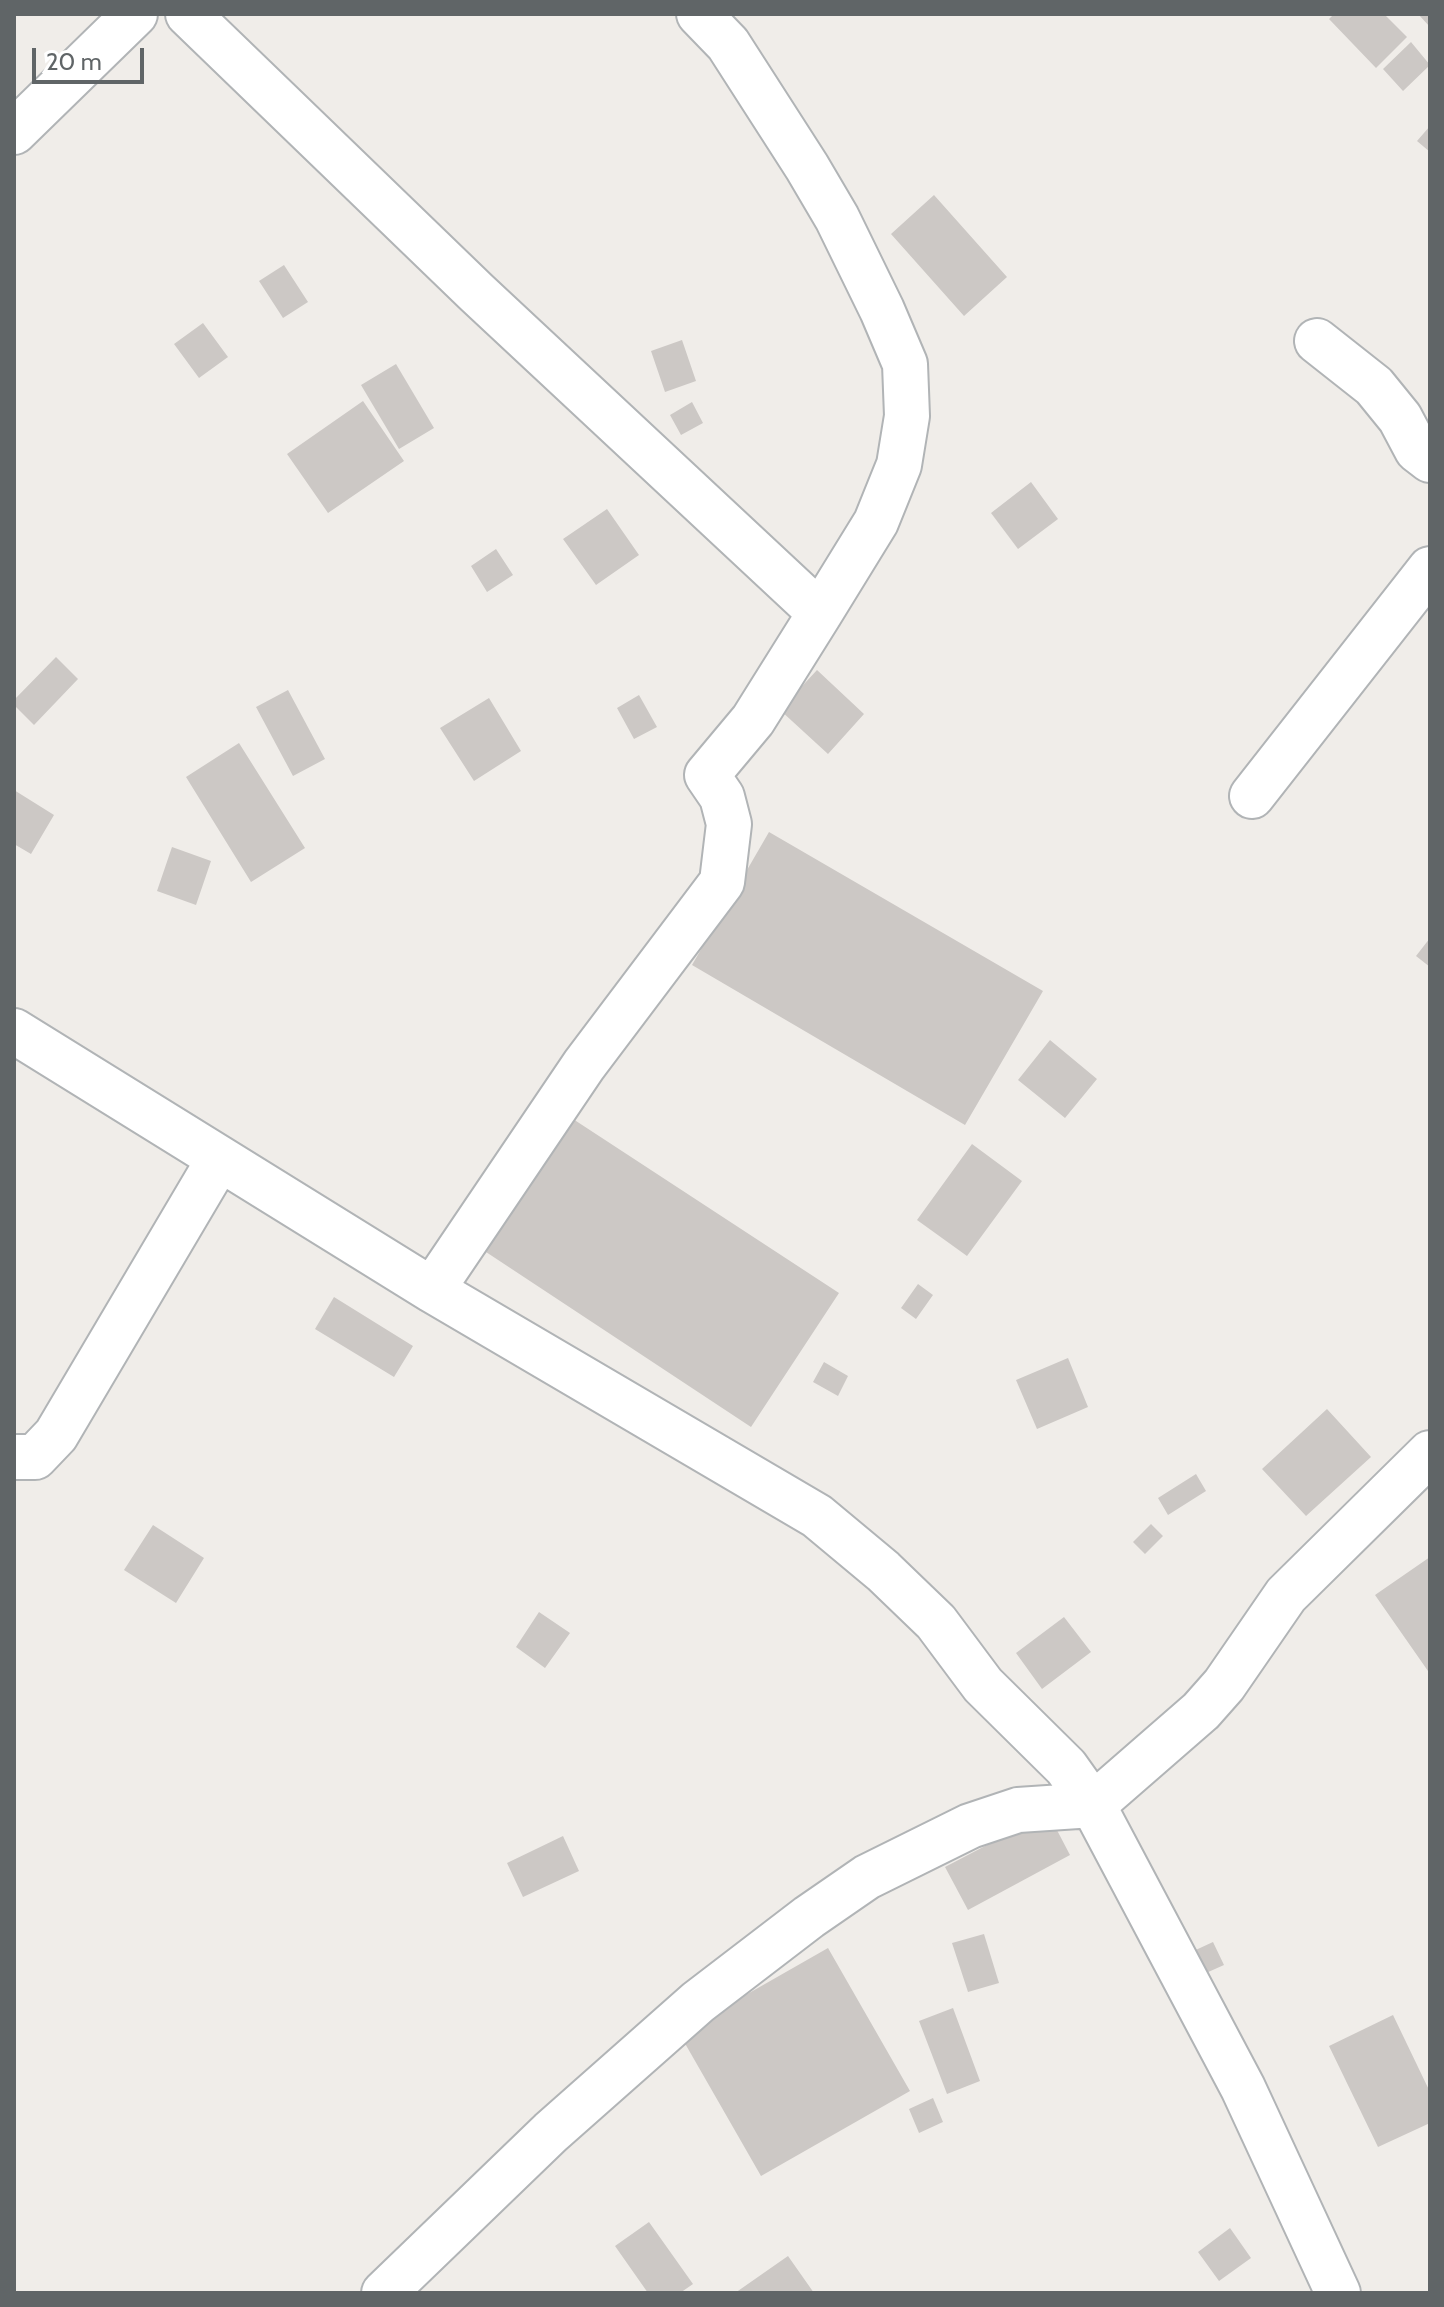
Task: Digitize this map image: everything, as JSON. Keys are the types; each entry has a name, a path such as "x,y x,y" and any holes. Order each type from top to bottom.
{"street":[{"path":"14,132 135,14"},
{"path":"188,14 465,283 820,613"},
{"path":"432,1290 584,1065 722,882 729,824 722,797 707,775 753,720 820,613 876,522 899,465 907,416 905,364 837,218 728,44 699,14"},
{"path":"1317,341 1374,386 1400,418 1417,450 1430,460"},
{"path":"1252,796 1430,569"},
{"path":"14,1031 218,1161 817,1516 851,1541 936,1622 983,1685 1066,1767 1093,1805 1243,2088 1338,2293"},
{"path":"14,1457 35,1457 56,1435 218,1161"},
{"path":"384,2293 551,2132 698,2002 867,1877 970,1826 1018,1810 1093,1805 1201,1711 1224,1685 1286,1595 1430,1453"}],"building":[{"path":"1334,14 1384,14 1407,37 1376,68 1329,19"},
{"path":"1418,14 1430,14 1430,27"},
{"path":"1411,42 1430,65 1403,91 1383,69"},
{"path":"1430,126 1430,152 1417,141"},
{"path":"934,195 1007,277 964,316 891,234"},
{"path":"284,265 308,302 283,318 259,281"},
{"path":"203,323 228,357 199,378 174,344"},
{"path":"682,340 696,381 665,392 651,351"},
{"path":"396,364 434,428 399,449 361,385"},
{"path":"363,401 404,461 328,513 287,454"},
{"path":"692,402 703,423 681,435 670,415"},
{"path":"1031,482 1058,519 1018,549 991,513"},
{"path":"607,509 639,555 596,585 563,539"},
{"path":"496,549 513,575 487,592 471,566"},
{"path":"56,657 78,679 34,725 14,705 14,700"},
{"path":"817,670 864,714 828,754 780,710"},
{"path":"288,690 325,759 293,776 256,707"},
{"path":"639,695 657,727 634,739 617,708"},
{"path":"489,698 521,751 474,781 440,728"},
{"path":"239,743 305,848 251,882 186,777"},
{"path":"14,790 54,815 31,854 14,844"},
{"path":"769,832 1043,991 965,1125 692,965"},
{"path":"172,847 211,861 196,905 157,891"},
{"path":"1430,938 1430,967 1416,956"},
{"path":"1050,1040 1097,1079 1065,1118 1018,1080"},
{"path":"573,1119 839,1293 751,1427 486,1252"},
{"path":"972,1144 1022,1181 967,1256 917,1220"},
{"path":"918,1284 933,1295 916,1319 901,1308"},
{"path":"334,1297 413,1346 394,1377 315,1329"},
{"path":"1068,1358 1088,1407 1037,1429 1016,1380"},
{"path":"824,1362 848,1376 838,1396 813,1382"},
{"path":"1327,1409 1371,1457 1306,1516 1262,1469"},
{"path":"1196,1474 1206,1491 1168,1515 1158,1498"},
{"path":"1151,1524 1163,1536 1145,1554 1133,1542"},
{"path":"153,1525 204,1558 176,1603 124,1570"},
{"path":"1430,1557 1430,1670 1428,1671 1375,1595"},
{"path":"539,1612 570,1633 545,1668 516,1647"},
{"path":"1064,1617 1091,1652 1042,1689 1016,1653"},
{"path":"1048,1813 1070,1855 968,1910 945,1867"},
{"path":"563,1836 579,1871 523,1897 507,1863"},
{"path":"984,1934 999,1983 968,1992 952,1943"},
{"path":"1213,1942 1224,1965 1197,1977 1187,1954"},
{"path":"828,1948 910,2091 761,2176 679,2033"},
{"path":"953,2008 980,2081 947,2094 919,2021"},
{"path":"1393,2015 1430,2092 1430,2123 1378,2147 1329,2046"},
{"path":"933,2098 943,2122 919,2133 909,2109"},
{"path":"649,2222 693,2284 680,2293 648,2293 615,2246"},
{"path":"1230,2228 1251,2258 1219,2281 1198,2252"},
{"path":"788,2256 814,2293 735,2293"}]}
